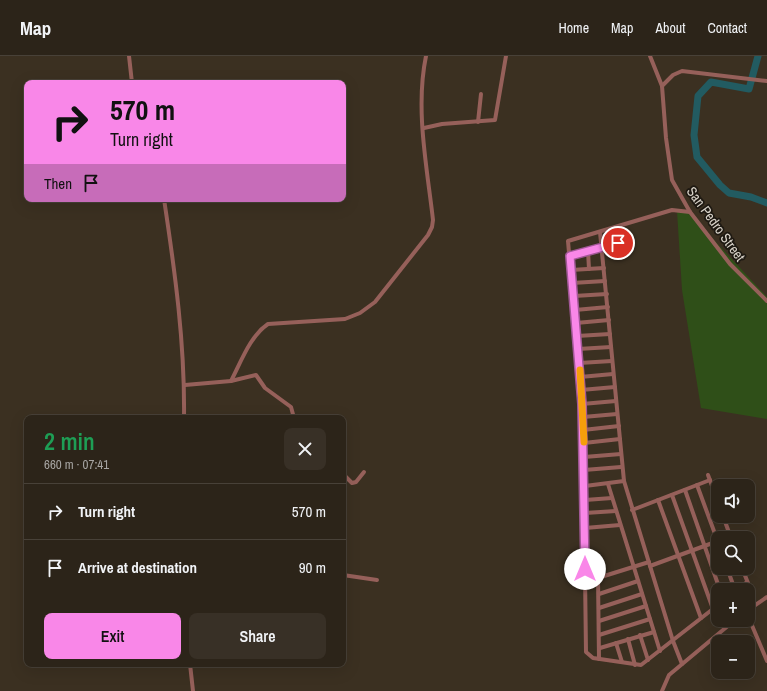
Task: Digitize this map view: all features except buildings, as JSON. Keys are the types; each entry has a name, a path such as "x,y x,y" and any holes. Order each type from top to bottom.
{"street":[{"path":"129,56 132,80"},
{"path":"231,381 249,346 261,329 268,324 345,319 360,313 375,302 428,235 432,227 433,220 424,128 423,97 426,56"},
{"path":"424,128 442,124 495,120 506,56"},
{"name":"San Pedro Street","path":"650,56 662,86 666,138 672,180 690,212 730,264 767,301"},
{"path":"662,86 672,75 682,71 767,82"},
{"path":"478,122 481,94"},
{"path":"164,202 178,294 185,385 184,415"},
{"path":"690,212 672,210 568,241 574,296 583,417 586,528 586,652 593,658 641,665 711,610"},
{"path":"600,232 624,481 673,641 682,664"},
{"path":"570,256 618,243"},
{"path":"588,251 589,269"},
{"path":"571,270 604,268"},
{"path":"572,283 605,280"},
{"path":"574,296 607,294"},
{"path":"574,310 608,306"},
{"path":"576,323 609,320"},
{"path":"577,336 610,334"},
{"path":"578,349 611,347"},
{"path":"579,364 612,361"},
{"path":"580,377 613,374"},
{"path":"185,385 231,381 256,375 265,388 291,407 293,415"},
{"path":"581,390 615,387"},
{"path":"582,404 616,401"},
{"path":"583,417 617,414"},
{"path":"583,430 619,426"},
{"path":"584,443 620,439"},
{"path":"584,457 621,454"},
{"path":"584,470 622,467"},
{"path":"346,477 352,483 356,482 364,472"},
{"path":"632,510 710,480 708,475"},
{"path":"585,486 624,481"},
{"path":"608,484 660,651"},
{"path":"697,485 714,531"},
{"path":"684,490 718,583"},
{"path":"672,495 711,606"},
{"path":"585,500 612,498"},
{"path":"658,500 701,618"},
{"path":"585,513 616,511"},
{"path":"586,528 620,525"},
{"path":"585,582 711,544"},
{"path":"346,575 377,580"},
{"path":"744,575 747,582"},
{"path":"598,578 600,635 599,658"},
{"path":"599,594 638,581"},
{"path":"599,608 642,594"},
{"path":"755,605 767,597"},
{"path":"599,621 646,606"},
{"path":"600,635 650,619"},
{"path":"662,691 669,675 727,627"},
{"path":"753,627 767,661"},
{"path":"600,648 654,632"},
{"path":"640,635 648,660"},
{"path":"628,639 635,665"},
{"path":"616,643 622,662"},
{"path":"190,667 193,691"}],"green space":[{"path":"677,211 688,212 767,297 767,419 701,408 682,290"}],"waterway":[{"path":"758,56 749,89 711,82 698,96 694,135 697,157 720,185 729,193 751,197 767,203"}],"slow traffic":[{"path":"580,370 584,442"}],"route":[{"path":"585,569 586,528 584,443 570,256 618,243"}]}
